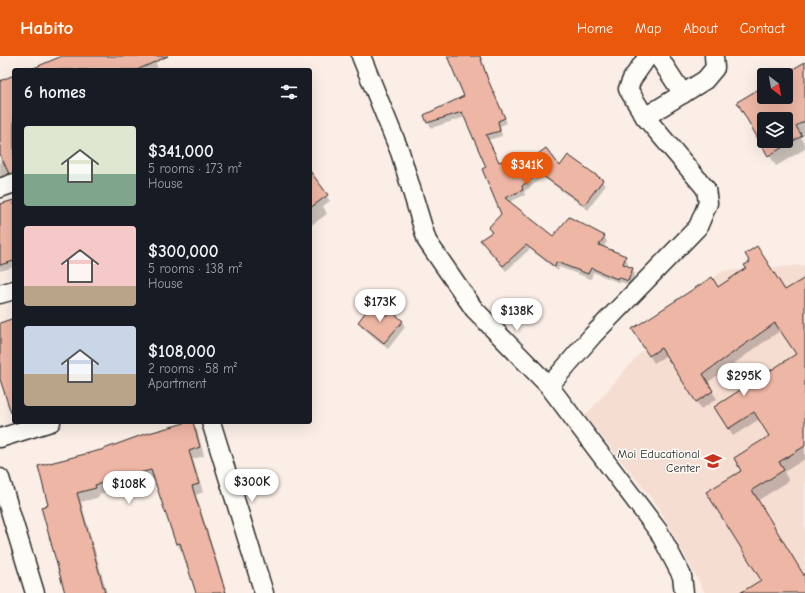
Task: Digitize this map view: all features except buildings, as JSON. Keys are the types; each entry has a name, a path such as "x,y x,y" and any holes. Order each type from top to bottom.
{"street":[{"path":"361,56 400,152 428,241 474,309 549,386 660,532 682,576 684,593"},
{"path":"549,386 593,335 698,227 708,203 706,188 645,117 628,89 632,79 648,56"},
{"path":"658,56 683,94"},
{"path":"645,117 706,80 715,68 714,56"},
{"path":"0,188 12,184"},
{"path":"0,294 12,291"},
{"path":"0,438 45,424"},
{"path":"212,424 264,593"},
{"path":"0,478 35,593"}],"shaded area":[{"name":"Moi Educational Center","path":"805,265 805,593 705,593 658,506 585,416 683,304 722,271"}],"place":[{"name":"Moi Educational Center","path":"713,461"}]}
